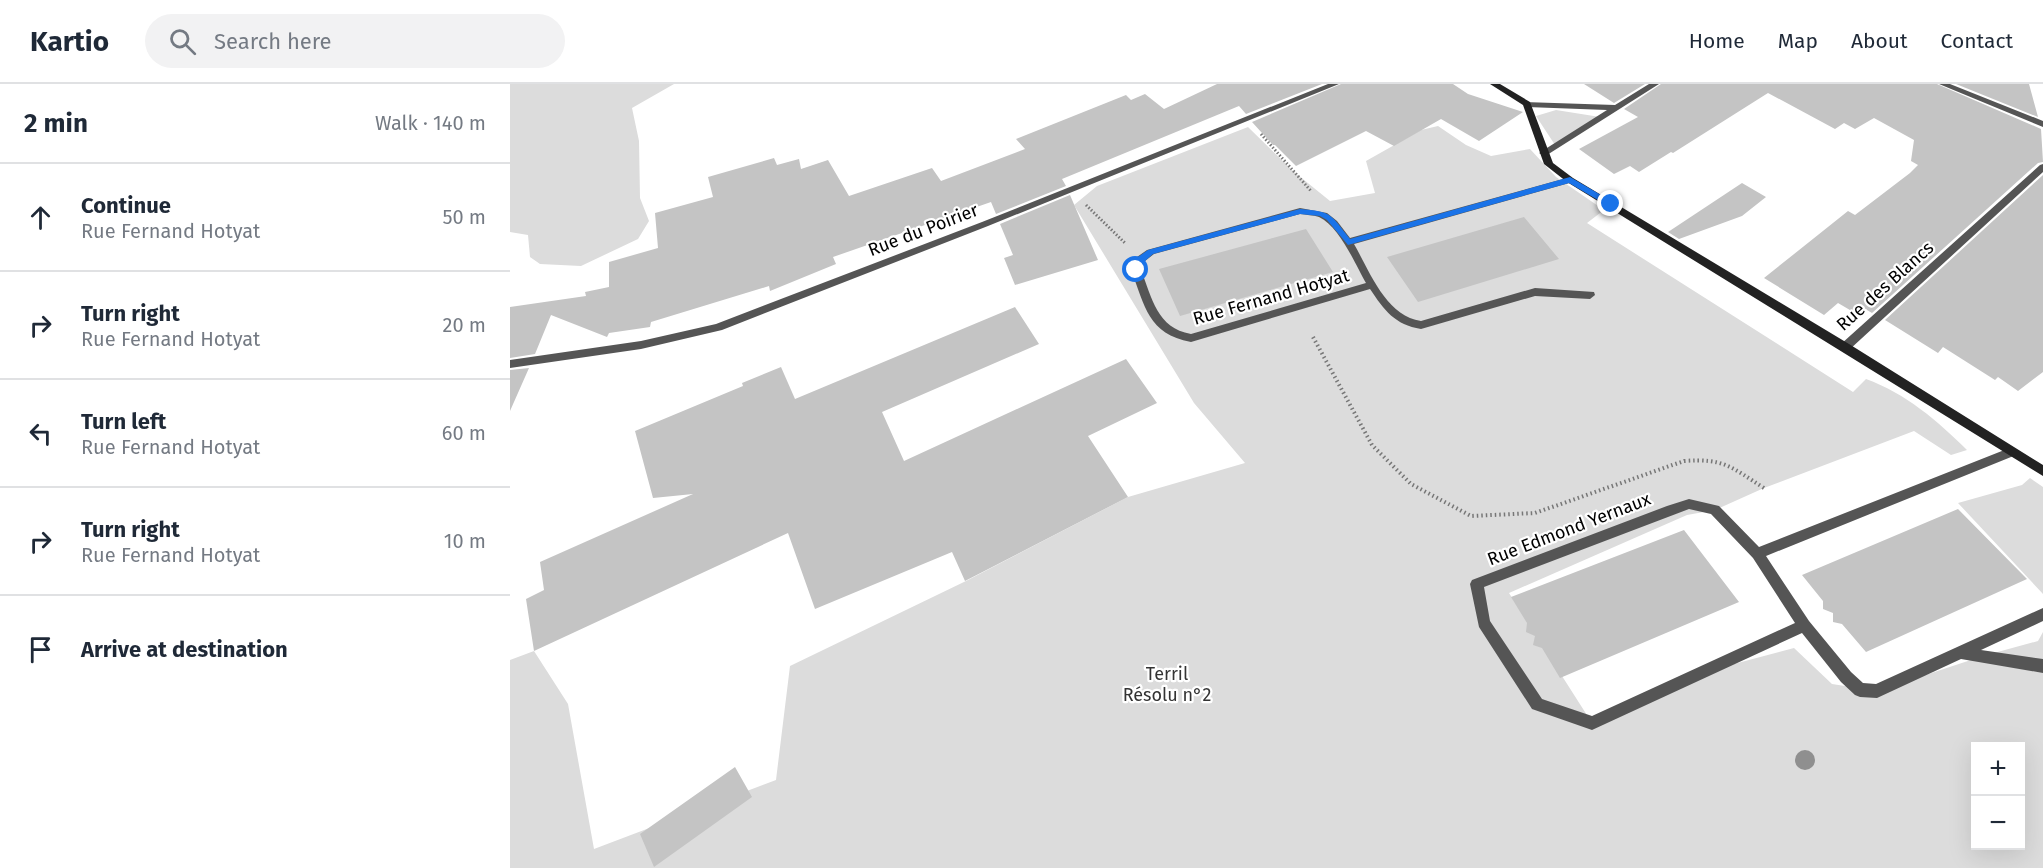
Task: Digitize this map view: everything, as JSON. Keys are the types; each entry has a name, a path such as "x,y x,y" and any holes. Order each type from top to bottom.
{"street":[{"name":"Rue du Poirier","path":"510,364 645,345 678,339 718,327 1018,211 1335,84"},
{"path":"1494,84 1527,104 1615,108"},
{"path":"1544,153 1655,84"},
{"path":"1943,84 2043,124"},
{"path":"1527,104 1550,164 1570,180 1845,346"},
{"name":"Rue des Blancs","path":"2043,167 1845,346 2043,471"},
{"name":"Rue Fernand Hotyat","path":"1348,243 1570,180"},
{"name":"Rue Fernand Hotyat","path":"1372,285 1191,338 1179,337 1160,327 1136,270 1141,259 1151,252 1300,211 1322,213 1329,218 1348,243 1372,285 1394,316 1408,324 1421,325 1535,292 1590,295"},
{"path":"1757,554 2012,452"},
{"name":"Rue Edmond Yernaux","path":"1804,625 1592,723 1537,704 1484,623 1477,584 1689,504 1715,510 1757,554 1804,625 1846,677 1860,690 1877,691 2043,614"},
{"path":"1962,653 2043,666"}],"path":[{"path":"1258,131 1314,195"},
{"path":"1084,202 1141,259"},
{"path":"1313,337 1372,445 1411,484 1471,516 1535,513 1684,461 1708,459 1726,464 1764,488"}],"green space":[{"path":"510,84 674,84 632,108 639,141 640,198 649,221 638,239 581,266 540,264 530,257 528,235 510,232"},
{"path":"1556,110 1600,117 1555,145 1536,116"},
{"name":"Terril Résolu n°2","path":"1438,126 1466,145 1491,156 1530,149 1556,177 1604,210 1587,223 1853,392 1866,379 1894,392 1933,418 1967,450 1951,455 1914,431 1764,488 1715,510 1687,515 1509,593 1592,723 1700,673 1794,648 1832,684 1877,691 1983,656 2038,641 2043,632 2043,868 510,868 510,660 534,651 568,704 594,849 776,780 790,666 966,581 1128,497 1245,463 1194,403 1074,205 1097,186 1248,127 1293,171 1330,201 1375,193 1366,161 1421,130"},
{"path":"2030,478 2043,487 2043,594 1958,503 2022,485"}],"building":[{"path":"1217,84 1322,84 1246,114 1239,106 1062,179 1066,186 996,214 991,202 833,257 836,264 770,291 769,286 651,322 650,327 609,333 607,337 551,315 535,354 510,358 510,307 586,296 585,292 609,287 609,262 658,248 655,213 713,197 708,177 774,158 777,165 799,159 801,169 828,160 849,196 932,168 941,181 1025,149 1016,139 1126,95 1131,100 1145,94 1164,109"},
{"path":"1341,84 1453,84 1468,94 1523,112 1479,141 1441,119 1394,146 1366,131 1296,166 1252,122"},
{"path":"1584,84 1645,84 1614,103"},
{"path":"1661,84 1937,84 2041,129 2043,162 2038,163 1872,313 1862,307 1855,313 1838,303 1824,315 1764,278 1848,211 1855,215 1910,173 1918,165 1911,161 1914,140 1874,118 1855,129 1844,123 1835,129 1768,93 1639,172 1630,166 1614,174 1579,149 1638,117 1624,109"},
{"path":"1956,84 2029,84 2038,117"},
{"path":"2043,175 2043,372 2018,391 1998,377 1995,380 1943,347 1938,353 1885,320"},
{"path":"1742,183 1766,197 1742,216 1679,239 1668,232"},
{"path":"1070,195 1098,260 1015,285 1004,258 1013,255 1000,224"},
{"path":"1524,217 1559,259 1418,302 1387,257"},
{"path":"1306,229 1333,272 1180,316 1159,269"},
{"path":"1015,307 1039,344 882,412 904,461 1126,359 1157,403 1088,436 1128,497 965,581 952,552 815,609 788,533 534,651 526,599 544,590 540,562 693,494 653,498 635,431 743,386 742,383 781,367 795,399"},
{"path":"529,368 510,411 510,370"},
{"path":"1958,509 2027,579 1866,652 1842,624 1833,622 1833,613 1823,609 1823,601 1802,575"},
{"path":"1684,530 1739,602 1560,678 1542,648 1533,645 1535,636 1526,632 1527,623 1511,597"},
{"path":"735,767 752,797 654,867 640,834"}],"route":[{"path":"1136,270 1141,259 1151,252 1300,211 1322,213 1329,218 1348,243 1570,180 1611,204"}]}
